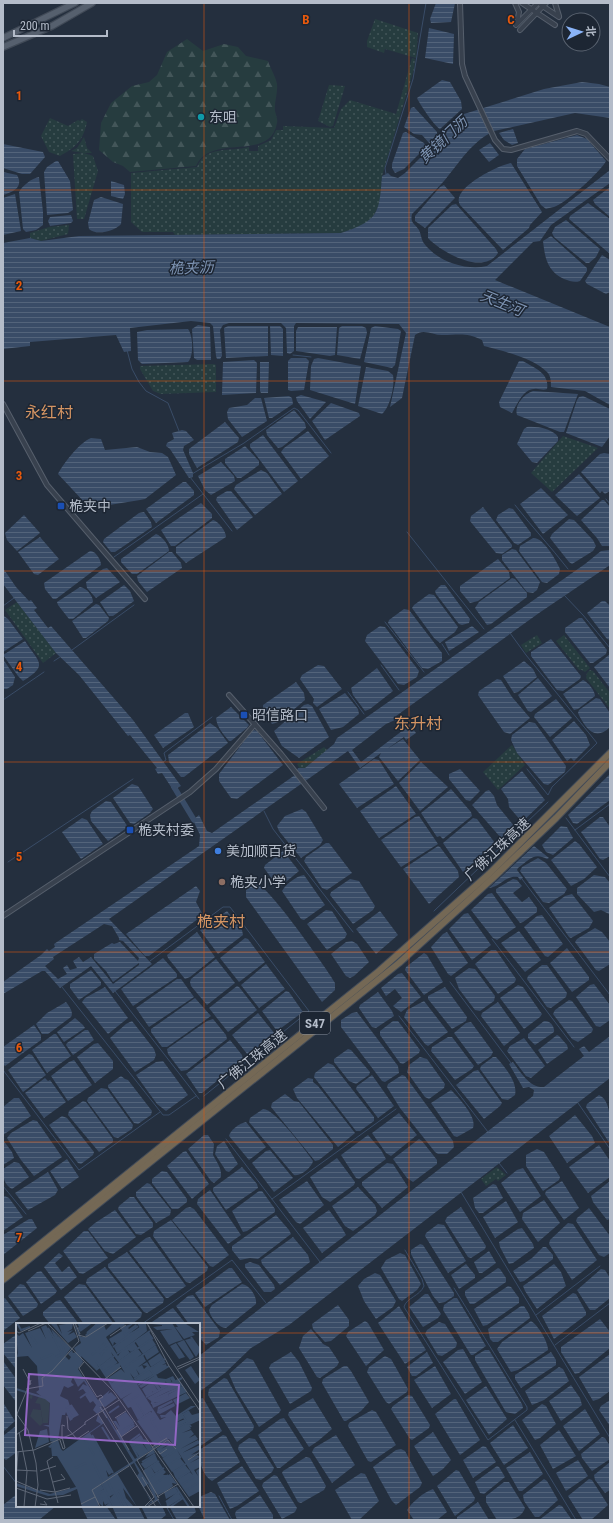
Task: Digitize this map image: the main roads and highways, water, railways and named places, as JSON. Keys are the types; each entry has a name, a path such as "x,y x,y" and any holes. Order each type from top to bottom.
{"highway":[{"name":"广佛江珠高速","path":"3,1274 379,971 489,874 610,753"},
{"name":"广佛江珠高速","path":"3,1280 399,963 493,878 556,818 610,762"}],"main road":[{"path":"3,38 75,3"},
{"path":"3,47 52,26 92,3"}],"water":[{"path":"436,3 455,3 451,22 431,23 430,19"},
{"path":"429,28 454,34 453,64 425,58"},
{"path":"442,80 450,82 461,101 462,109 440,129 431,120 417,98"},
{"path":"582,82 610,87 610,118 575,113 494,131 472,147 444,181 412,214 412,219 413,223 419,230 423,242 435,254 461,266 487,266 610,170 610,183 551,225 540,241 533,242 495,280 610,327 610,405 585,391 551,387 549,375 541,367 526,359 484,346 482,340 476,337 458,334 439,335 421,332 415,335 402,398 390,407 406,333 399,324 296,323 294,326 294,351 290,354 287,353 286,328 281,323 229,323 223,325 220,330 222,356 220,359 217,359 216,356 213,326 210,323 191,321 130,328 131,351 124,352 116,335 30,342 30,346 3,349 3,243 30,238 41,241 79,236 341,233 363,224 375,214 380,199 382,176 388,173 391,176 398,178 405,173 464,114 544,89"},
{"path":"414,107 437,132 430,144 422,135 414,134 404,127 411,108"},
{"path":"513,129 518,143 512,145 504,140 499,133"},
{"path":"406,132 424,143 426,147 404,169 395,173 392,168 392,164 403,133"},
{"path":"577,135 587,139 606,161 603,166 574,194 559,205 546,209 541,205 517,166 517,159 525,149"},
{"path":"490,143 499,155 489,162 479,150"},
{"path":"3,144 43,152 45,157 30,174 22,174 3,168"},
{"path":"58,161 70,181 73,210 68,213 47,215 44,172 47,167"},
{"path":"511,163 542,212 529,228 503,250 460,205 459,199 462,192 468,185 496,168"},
{"path":"3,172 17,175 19,183 14,191 3,195"},
{"path":"39,177 43,225 36,230 26,232 23,229 19,192 22,187 33,179"},
{"path":"111,181 124,185 125,194 123,199 111,196"},
{"path":"444,185 455,198 425,228 415,221 415,216 440,187"},
{"path":"610,187 610,217 595,204 593,200"},
{"path":"15,194 21,231 3,235 3,198"},
{"path":"101,197 123,204 121,224 110,231 96,232 89,229 88,223 94,200"},
{"path":"588,203 610,219 610,254 569,219 570,216"},
{"path":"456,204 496,249 498,253 491,260 473,262 462,259 442,249 428,238 428,228 452,205"},
{"path":"71,215 73,221 71,223 50,226 48,221 50,217"},
{"path":"566,220 600,249 596,257 589,263 586,263 554,237 552,233 555,227"},
{"path":"551,236 587,268 587,271 580,281 574,282 564,279 558,276 550,268 546,258 543,241"},
{"path":"602,255 610,260 610,292 606,294 587,284 585,281"},
{"path":"198,325 210,327 211,360 197,360 194,358 192,329"},
{"path":"228,326 268,326 268,356 226,358 224,328"},
{"path":"270,326 280,326 283,329 283,356 271,355"},
{"path":"342,326 362,326 366,328 367,333 360,359 337,355 339,328"},
{"path":"375,326 398,329 401,331 395,365 392,368 364,362 371,328"},
{"path":"298,327 337,327 335,355 330,356 296,351 296,331"},
{"path":"188,329 191,336 192,346 190,359 188,362 142,364 138,360 137,332 147,330"},
{"path":"291,358 306,358 309,361 304,390 288,390 288,361"},
{"path":"318,358 361,366 355,404 310,390 311,366 314,359"},
{"path":"254,360 257,363 256,393 222,395 223,362"},
{"path":"519,361 523,361 544,375 547,383 547,389 534,389 524,394 512,413 500,407 499,402"},
{"path":"260,362 269,362 268,393 261,393 260,391"},
{"path":"366,367 388,371 393,375 391,396 385,411 382,414 358,406"},
{"path":"533,391 578,394 564,432 560,432 517,415 516,411 520,400"},
{"path":"301,395 326,402 310,419 297,401 296,397"},
{"path":"289,396 292,398 293,404 272,418 269,418 264,398"},
{"path":"583,396 610,409 610,436 602,447 566,433 577,400 579,397"},
{"path":"255,398 261,398 267,421 242,437 228,419 227,412 229,408 247,405"},
{"path":"331,403 359,413 360,416 325,440 312,421"},
{"path":"294,410 305,423 306,428 282,447 278,448 267,435 266,430"},
{"path":"225,422 239,438 238,442 197,468 189,454 189,449"},
{"path":"527,427 544,429 556,434 558,437 558,441 537,463 532,462 517,444 524,429"},
{"path":"182,430 186,431 194,440 184,446 183,450 193,473 193,477 189,478 170,449 166,446 167,443 174,439 172,433"},
{"path":"308,431 329,456 301,479 281,452 284,448"},
{"path":"263,435 298,481 284,492 250,447 250,444"},
{"path":"91,438 101,439 105,450 137,447 150,452 162,453 168,457 176,475 145,499 103,506 86,504 58,474 77,449"},
{"path":"245,446 259,461 259,465 241,478 237,478 225,463 225,459"},
{"path":"600,454 610,454 610,491 605,494 602,491 600,493 581,472"},
{"path":"221,462 234,476 235,481 211,495 205,490 198,476"},
{"path":"261,470 267,473 282,494 255,515 234,489 236,485"},
{"path":"579,474 600,498 577,516 555,495"},
{"path":"183,482 186,482 194,491 194,495 156,523 146,509"},
{"path":"541,488 568,515 543,534 520,504"},
{"path":"227,491 231,491 253,517 237,530 216,500 217,497"},
{"path":"602,500 604,500 610,507 610,546 602,546 581,520"},
{"path":"201,503 212,514 212,518 175,546 171,546 161,530"},
{"path":"483,507 512,545 512,547 502,554 496,553 470,521 471,516"},
{"path":"509,508 513,509 531,533 531,536 518,545 514,543 496,520 498,515"},
{"path":"144,512 151,522 152,527 115,552 111,552 103,542 104,539 139,513"},
{"path":"24,515 40,533 17,551 7,540 5,533"},
{"path":"569,519 574,520 593,540 596,546 593,551 572,564 550,538 552,534"},
{"path":"213,520 217,522 225,532 226,537 186,563 176,553 176,547"},
{"path":"156,534 165,541 169,551 137,574 132,574 121,562 121,559"},
{"path":"40,537 59,559 38,575 34,574 18,552"},
{"path":"533,538 541,541 545,545 560,569 559,574 547,583 542,582 519,551 520,546"},
{"path":"512,549 516,550 540,582 537,590 533,593 527,592 502,560 502,555"},
{"path":"610,550 610,565 539,613 396,716 404,730 408,728 413,729 416,733 406,740 404,737 387,749 403,739 420,760 398,781 379,757 381,753 360,768 348,751 109,919 152,964 113,993 91,966 60,988 45,971 42,971 3,994 3,982 41,955 47,949 49,951 55,947 54,944 199,846 200,835 193,820 199,815 207,831 212,833 295,775 298,768 305,768 334,744 337,738 585,564 601,551","holes":["395,720 402,731 361,762 352,750 386,724","104,924 112,926 119,940 123,941 139,958 138,961 120,942 114,944 112,943 94,954 94,959 106,971 113,982 139,963 139,965 113,984 91,957 83,962 79,957 73,961 77,968 70,970 67,965 63,968 67,974 58,979 45,966 54,959 53,957"]},
{"path":"90,551 94,552 100,560 101,565 56,599 53,599 45,589 44,583"},
{"path":"169,552 172,552 181,563 182,568 147,592 138,581 137,576"},
{"path":"498,559 509,572 510,578 478,601 470,603 460,591 460,586"},
{"path":"3,568 16,587 29,601 31,600 37,608 34,610 48,628 51,626 133,720 181,786 173,790 162,773 158,774 155,769 157,768 130,735 128,736 79,675 56,653 3,584"},
{"path":"107,568 120,582 96,598 87,588 86,582 103,569"},
{"path":"512,578 515,579 527,593 527,597 491,624 487,625 475,608 479,602"},
{"path":"124,585 130,591 134,601 113,616 109,616 100,602"},
{"path":"441,585 445,585 470,619 469,623 462,625 459,624 436,594 435,591"},
{"path":"80,587 89,593 93,602 73,619 69,619 57,602"},
{"path":"429,594 434,595 458,627 455,632 440,643 434,638 412,608"},
{"path":"602,601 605,601 610,606 610,640 607,639 587,613"},
{"path":"96,604 99,605 109,618 108,621 86,638 83,638 72,621"},
{"path":"404,609 409,610 442,653 442,661 428,669 422,668 388,623 389,620"},
{"path":"4,616 23,639 3,652"},
{"path":"579,618 582,618 607,650 606,654 593,663 590,663 565,632 565,628"},
{"path":"380,626 385,627 419,671 417,677 404,685 398,684 365,641 367,635"},
{"path":"472,626 479,632 449,651 445,642"},
{"path":"551,639 581,676 580,679 563,691 557,690 531,656 531,652"},
{"path":"25,641 37,659 39,667 31,676 23,681 3,655"},
{"path":"610,654 610,688 594,667"},
{"path":"3,659 15,677 13,685 7,689 3,689"},
{"path":"524,661 533,669 537,677 518,692 514,693 503,676"},
{"path":"318,665 324,666 342,689 317,707 313,703 314,699 300,679 302,675"},
{"path":"377,668 393,691 370,709 365,711 353,695 351,688"},
{"path":"538,678 552,696 531,712 528,711 518,695"},
{"path":"497,679 501,680 512,697 530,718 510,734 504,732 478,695 479,691"},
{"path":"583,680 591,687 595,696 578,709 574,710 563,694"},
{"path":"296,682 304,693 305,700 279,722 272,724 263,712 263,705"},
{"path":"345,693 358,709 359,714 343,727 331,730 319,709"},
{"path":"596,698 600,699 610,713 610,727 600,733 595,733 587,728 578,713 579,710"},
{"path":"556,699 572,718 550,737 534,717 535,714"},
{"path":"308,704 312,706 329,737 299,758 282,746 274,731 304,705"},
{"path":"231,707 249,725 231,741 229,741 219,727 216,718"},
{"path":"185,713 188,713 194,727 163,748 154,735"},
{"path":"574,721 586,735 590,745 574,761 571,758 567,761 552,740"},
{"path":"529,722 535,723 566,766 565,772 548,785 544,784 517,753 511,740 512,735"},
{"path":"210,723 217,728 228,743 184,777 181,777 169,762 168,755"},
{"path":"254,730 257,731 283,765 237,799 231,798 219,781 219,774"},
{"path":"374,759 379,760 394,784 357,808 339,784"},
{"path":"421,762 448,787 420,811 399,783"},
{"path":"460,769 480,791 470,801 466,800 449,779 449,774"},
{"path":"522,771 545,800 522,822 509,807 508,799 501,789"},
{"path":"610,774 610,800 577,824 573,823 568,815"},
{"path":"132,784 138,786 153,809 150,813 134,824 130,823 113,798"},
{"path":"396,786 416,814 379,838 360,811"},
{"path":"451,789 471,812 472,816 443,839 440,836 437,837 421,813"},
{"path":"489,790 494,796 497,805 514,826 513,829 502,839 472,805 486,791"},
{"path":"106,801 111,802 128,827 108,841 91,821 90,815 92,811"},
{"path":"302,809 306,812 323,840 320,845 301,858 279,831 277,826 285,816"},
{"path":"419,816 438,844 401,867 381,840 415,817"},
{"path":"600,817 603,817 610,827 610,856 603,860 600,859 581,832"},
{"path":"82,818 87,820 103,844 81,859 62,832"},
{"path":"473,818 477,819 495,843 463,872 443,843"},
{"path":"561,826 567,827 573,838 553,855 546,852 542,845"},
{"path":"575,841 597,867 584,879 571,886 551,860"},
{"path":"326,843 329,843 352,873 327,890 322,888 304,861 306,857"},
{"path":"438,846 458,871 459,877 429,904 403,869"},
{"path":"534,846 549,858 547,859 539,856 532,858 517,870 523,878 520,880 518,877 506,879 497,886 489,888"},
{"path":"283,851 299,871 278,887 264,868 265,865"},
{"path":"538,858 546,863 567,889 564,894 549,903 543,902 520,871 522,867"},
{"path":"304,875 325,905 304,920 301,919 282,891 291,881"},
{"path":"594,875 605,877 610,883 609,914 601,910 594,912 577,894 577,888"},
{"path":"350,879 359,881 375,906 373,910 353,924 330,895 331,892"},
{"path":"513,879 517,880 522,886 513,893 522,902 529,897 537,908 537,912 520,923 496,892 496,889"},
{"path":"255,882 272,897 284,911 321,961 335,983 335,990 322,1002 246,897 246,890"},
{"path":"196,886 200,891 196,902 203,915 149,956 145,956 126,934"},
{"path":"492,893 516,927 497,940 493,938 471,910 488,894"},
{"path":"572,894 593,921 589,928 571,938 549,908 565,896"},
{"path":"326,910 332,911 347,934 345,938 327,950 307,924"},
{"path":"227,911 242,930 243,935 218,954 200,930"},
{"path":"380,911 398,935 376,954 356,929"},
{"path":"468,913 491,945 472,960 449,929 464,914"},
{"path":"542,915 563,944 548,957 545,956 524,927 537,916"},
{"path":"595,928 602,932 610,942 610,964 599,971 596,970 575,942 577,939"},
{"path":"519,931 541,960 525,972 501,943"},
{"path":"197,932 215,957 190,977 185,979 167,955"},
{"path":"447,932 468,963 451,976 448,974 431,947 443,934"},
{"path":"245,938 248,939 265,962 239,982 220,958"},
{"path":"352,941 357,944 369,962 350,978 346,976 331,954 346,942"},
{"path":"567,948 589,977 589,980 572,992 550,963"},
{"path":"491,950 496,950 516,979 515,982 498,994 475,964"},
{"path":"424,953 427,955 443,982 424,995 405,970 406,967"},
{"path":"163,958 177,974 177,977 133,1006 121,989"},
{"path":"216,959 235,983 207,1005 191,986 190,982 191,979"},
{"path":"266,964 285,989 259,1008 241,985"},
{"path":"542,965 547,965 567,993 566,997 551,1008 547,1007 527,979 528,976"},
{"path":"469,968 475,969 495,996 494,1001 480,1011 475,1010 459,989 455,978"},
{"path":"91,970 101,982 101,985 79,1000 70,988 70,984"},
{"path":"402,973 421,997 401,1012 393,1006 402,998 395,989 386,996 381,988 398,974"},
{"path":"177,979 181,979 194,997 149,1027 136,1008"},
{"path":"594,984 610,1005 610,1020 600,1027 596,1026 576,997 590,985"},
{"path":"518,985 523,987 542,1014 524,1029 500,998"},
{"path":"237,986 257,1010 228,1032 209,1008"},
{"path":"105,987 128,1018 108,1034 82,1002 85,998"},
{"path":"445,987 467,1017 466,1021 452,1029 428,999 428,996"},
{"path":"286,991 289,992 303,1012 277,1031 262,1011"},
{"path":"378,992 394,1016 376,1028 372,1027 359,1008 360,1005"},
{"path":"195,998 211,1016 167,1047 162,1047 151,1032 151,1029"},
{"path":"569,1000 572,1001 593,1029 592,1032 578,1042 572,1039 553,1014 555,1010"},
{"path":"424,1001 448,1032 428,1046 404,1017 407,1010"},
{"path":"66,1002 72,1011 71,1017 48,1034 42,1034 36,1024 47,1013"},
{"path":"498,1002 520,1033 504,1046 481,1016 482,1013"},
{"path":"357,1012 398,1066 399,1073 385,1082 382,1081 341,1027 341,1020 352,1013"},
{"path":"258,1013 275,1034 248,1055 232,1035"},
{"path":"75,1018 85,1028 64,1042 57,1032"},
{"path":"213,1019 226,1035 227,1039 187,1070 181,1071 168,1054 167,1049 207,1021"},
{"path":"132,1021 154,1049 156,1055 154,1060 135,1072 110,1038 126,1024"},
{"path":"393,1021 398,1021 420,1050 419,1053 403,1064 400,1063 380,1035 380,1031"},
{"path":"544,1021 552,1024 554,1032 535,1045 528,1038 528,1034"},
{"path":"471,1022 493,1052 491,1056 478,1065 454,1033 466,1023"},
{"path":"34,1025 41,1035 41,1040 5,1066 3,1064 3,1047"},
{"path":"85,1030 88,1030 94,1040 73,1055 66,1045"},
{"path":"56,1034 71,1056 47,1073 32,1050"},
{"path":"557,1035 567,1045 568,1049 547,1064 538,1050"},
{"path":"610,1036 610,1078 289,1325 251,1348 225,1373 200,1391 200,1355 533,1096 534,1090 529,1087 523,1088 509,1064 513,1062 530,1082 539,1087 544,1087 584,1056 579,1049 584,1046 589,1052"},
{"path":"448,1037 452,1037 474,1066 472,1069 455,1080 431,1051 432,1047"},
{"path":"524,1038 545,1066 531,1078 526,1076 507,1051 510,1046"},
{"path":"230,1040 242,1055 243,1060 202,1093 199,1093 186,1074"},
{"path":"98,1043 113,1061 113,1069 95,1083 77,1057 94,1044"},
{"path":"348,1049 351,1050 370,1072 369,1075 356,1084 349,1081 334,1062 334,1059"},
{"path":"29,1054 32,1055 46,1075 23,1092 8,1070"},
{"path":"420,1057 427,1059 445,1084 444,1088 429,1099 425,1097 407,1072 409,1065"},
{"path":"493,1057 496,1057 510,1074 514,1085 515,1095 508,1100 502,1099 480,1069 481,1066"},
{"path":"74,1060 92,1085 68,1101 51,1076 69,1062"},
{"path":"163,1061 188,1095 166,1111 157,1104 136,1075 156,1062"},
{"path":"328,1063 333,1065 374,1117 374,1121 360,1131 356,1131 314,1077 315,1073"},
{"path":"478,1070 502,1103 484,1119 456,1085 474,1071"},
{"path":"372,1075 394,1106 378,1118 356,1089 357,1086"},
{"path":"402,1075 405,1076 453,1141 454,1147 447,1154 438,1154 435,1152 400,1108 387,1087 388,1084"},
{"path":"121,1076 128,1080 152,1111 151,1115 138,1124 134,1123 108,1087 108,1085"},
{"path":"45,1078 48,1081 50,1080 66,1102 44,1118 25,1093"},
{"path":"308,1078 313,1079 313,1082 318,1086 355,1133 338,1147 297,1098 293,1089"},
{"path":"101,1088 107,1089 133,1125 132,1129 118,1138 114,1137 87,1101 88,1098"},
{"path":"451,1090 470,1113 474,1124 473,1128 457,1137 454,1136 431,1103"},
{"path":"285,1094 294,1101 299,1102 333,1145 333,1149 319,1160 315,1161 271,1107 272,1103"},
{"path":"599,1095 607,1103 609,1109 610,1144 586,1107 587,1104"},
{"path":"14,1098 19,1098 31,1116 3,1135 3,1107"},
{"path":"83,1101 86,1102 113,1139 113,1142 99,1152 68,1115 69,1111"},
{"path":"263,1109 274,1115 282,1122 313,1161 302,1173 294,1175 249,1122 250,1118"},
{"path":"399,1113 417,1135 391,1156 386,1153 372,1133"},
{"path":"575,1115 592,1136 595,1143 567,1163 549,1136"},
{"path":"62,1116 67,1118 94,1152 93,1155 81,1164 78,1163 49,1125"},
{"path":"33,1120 37,1121 62,1157 34,1176 21,1160 7,1138 11,1133"},
{"path":"246,1122 266,1147 249,1160 229,1136 231,1131"},
{"path":"204,1135 208,1135 214,1144 213,1155 221,1171 221,1177 214,1183 188,1149"},
{"path":"368,1135 381,1150 386,1159 359,1179 356,1178 341,1155"},
{"path":"419,1139 437,1160 437,1164 413,1182 407,1178 393,1159"},
{"path":"3,1140 12,1152 14,1158 3,1165"},
{"path":"224,1141 238,1164 229,1172 226,1171 215,1154 217,1146"},
{"path":"599,1145 610,1161 610,1177 588,1193 569,1167"},
{"path":"537,1149 544,1152 560,1177 559,1180 543,1191 526,1166 526,1155"},
{"path":"270,1150 293,1178 274,1192 252,1163 266,1151"},
{"path":"186,1151 209,1184 192,1199 167,1166"},
{"path":"337,1158 355,1182 354,1185 330,1202 322,1197 310,1177"},
{"path":"67,1159 79,1177 62,1189 50,1171"},
{"path":"14,1162 19,1163 29,1177 12,1189 4,1180 3,1169"},
{"path":"387,1163 393,1164 408,1187 382,1208 362,1185 362,1182"},
{"path":"242,1167 257,1184 258,1188 226,1210 213,1191 213,1188"},
{"path":"523,1168 541,1196 520,1212 501,1183 517,1170"},
{"path":"162,1171 167,1172 187,1199 187,1202 178,1209 172,1209 152,1183 152,1179"},
{"path":"48,1172 58,1190 55,1195 28,1210 15,1193"},
{"path":"307,1181 324,1205 300,1224 296,1222 279,1200"},
{"path":"562,1181 579,1208 564,1220 545,1194 546,1191"},
{"path":"610,1181 610,1219 607,1220 593,1202 591,1196"},
{"path":"147,1183 150,1184 171,1210 170,1215 156,1223 136,1196 136,1192"},
{"path":"493,1184 496,1185 503,1198 483,1213 479,1213 475,1208 473,1198"},
{"path":"358,1187 375,1205 377,1211 375,1215 353,1231 345,1226 332,1206"},
{"path":"210,1190 241,1235 228,1244 197,1204 198,1199"},
{"path":"259,1191 262,1191 275,1209 275,1212 247,1231 243,1232 232,1211"},
{"path":"5,1196 9,1198 23,1217 3,1231 3,1197"},
{"path":"130,1197 134,1197 153,1223 153,1227 141,1235 136,1234 118,1209 119,1206"},
{"path":"544,1200 560,1223 538,1242 522,1219 523,1213"},
{"path":"506,1201 518,1222 495,1238 483,1217"},
{"path":"190,1207 194,1209 229,1255 213,1267 210,1266 172,1220 186,1208"},
{"path":"461,1207 486,1246 485,1249 471,1258 468,1257 445,1221 447,1217"},
{"path":"589,1208 610,1236 610,1253 604,1257 599,1255 576,1221 577,1218"},
{"path":"115,1210 136,1237 113,1254 105,1251 88,1229"},
{"path":"329,1210 346,1235 322,1253 303,1228"},
{"path":"276,1215 291,1234 258,1259 250,1258 240,1260 232,1250 232,1246"},
{"path":"29,1219 32,1219 37,1228 3,1255 3,1235"},
{"path":"171,1220 208,1267 207,1271 190,1283 186,1282 153,1236 154,1231"},
{"path":"568,1223 573,1224 597,1260 572,1280 549,1244 550,1240"},
{"path":"438,1224 444,1225 466,1261 448,1273 425,1236 426,1233"},
{"path":"522,1228 533,1244 534,1248 513,1263 509,1264 499,1242 518,1229"},
{"path":"84,1231 88,1231 108,1258 83,1274 79,1273 63,1251"},
{"path":"150,1237 186,1286 168,1298 166,1298 129,1251 146,1238"},
{"path":"293,1237 308,1255 310,1262 280,1285 262,1264 261,1260"},
{"path":"420,1244 423,1245 454,1293 454,1296 445,1302 439,1303 433,1296 411,1254 411,1250"},
{"path":"543,1247 546,1247 553,1255 553,1259 524,1281 520,1282 513,1271 532,1258"},
{"path":"489,1251 496,1263 482,1273 479,1273 474,1262"},
{"path":"127,1252 164,1299 163,1303 147,1313 144,1312 108,1267 108,1264"},
{"path":"59,1253 63,1256 55,1263 62,1272 69,1266 77,1277 61,1290 44,1267"},
{"path":"400,1253 405,1255 421,1284 417,1290 402,1301 399,1299 381,1268 386,1260"},
{"path":"250,1262 259,1265 274,1285 275,1289 271,1292 264,1292 245,1267 245,1264"},
{"path":"466,1264 475,1275 475,1278 459,1289 451,1275"},
{"path":"554,1264 561,1272 566,1286 537,1309 523,1286"},
{"path":"105,1267 142,1313 141,1317 133,1323 116,1323 86,1283 87,1279"},
{"path":"229,1268 232,1268 242,1282 205,1307 195,1293"},
{"path":"498,1268 506,1278 506,1282 474,1304 470,1304 465,1295 465,1291"},
{"path":"601,1269 605,1270 610,1278 610,1298 595,1310 590,1310 577,1290"},
{"path":"41,1271 57,1291 41,1304 26,1282 37,1272"},
{"path":"375,1273 380,1275 396,1301 393,1307 376,1319 364,1301 358,1286 364,1279"},
{"path":"20,1284 24,1285 38,1304 37,1307 23,1316 8,1296"},
{"path":"79,1284 85,1285 113,1323 83,1323 64,1297"},
{"path":"242,1284 248,1287 252,1292 256,1304 226,1328 223,1328 215,1322 209,1310 212,1305"},
{"path":"508,1286 511,1287 519,1298 519,1303 487,1325 483,1326 474,1309"},
{"path":"573,1293 576,1294 586,1312 586,1315 554,1339 542,1316"},
{"path":"425,1294 428,1294 441,1314 438,1318 423,1327 409,1307"},
{"path":"193,1295 220,1331 219,1337 206,1345 200,1338 200,1323 188,1323 176,1306 188,1296"},
{"path":"5,1298 20,1318 3,1331 3,1299"},
{"path":"454,1298 457,1298 486,1346 473,1355 471,1355 443,1310 444,1305"},
{"path":"60,1300 78,1323 49,1323 43,1315 43,1312 56,1301"},
{"path":"338,1305 349,1320 349,1326 331,1341 325,1342 313,1329 312,1324"},
{"path":"399,1306 426,1350 405,1364 378,1323"},
{"path":"521,1306 524,1306 530,1318 498,1342 493,1342 490,1339 488,1329"},
{"path":"173,1308 185,1323 150,1323"},
{"path":"600,1319 610,1332 610,1348 579,1373 575,1374 561,1352 561,1347"},
{"path":"365,1321 368,1323 384,1350 366,1366 346,1336 348,1332"},
{"path":"531,1321 537,1326 542,1334 548,1350 518,1370 511,1372 497,1349 502,1342"},
{"path":"439,1322 445,1324 457,1343 456,1347 442,1356 438,1355 425,1334 427,1330"},
{"path":"311,1329 323,1344 329,1347 339,1362 337,1366 320,1378 317,1377 299,1348 303,1336"},
{"path":"16,1335 16,1369 3,1353 3,1344"},
{"path":"463,1349 482,1382 465,1394 443,1362 458,1350"},
{"path":"485,1350 489,1350 522,1404 523,1408 515,1414 506,1412 475,1360 475,1356"},
{"path":"291,1352 299,1362 312,1388 311,1391 290,1404 269,1368 271,1364"},
{"path":"427,1352 433,1363 416,1376 412,1376 407,1367"},
{"path":"551,1352 556,1360 556,1365 521,1388 515,1379 515,1375"},
{"path":"610,1354 610,1391 599,1399 593,1401 579,1377"},
{"path":"385,1356 391,1359 408,1389 407,1392 389,1404 386,1402 367,1372 369,1367"},
{"path":"247,1358 253,1360 281,1410 259,1427 236,1390 229,1374"},
{"path":"3,1361 16,1379 16,1402 3,1385"},
{"path":"344,1366 347,1366 351,1371 369,1402 361,1411 346,1421 344,1421 322,1383 323,1379"},
{"path":"435,1366 451,1394 432,1408 414,1380"},
{"path":"559,1367 563,1369 569,1381 544,1400 532,1405 525,1391"},
{"path":"224,1378 227,1379 254,1426 253,1430 237,1442 208,1395 209,1389"},
{"path":"571,1385 580,1398 582,1405 561,1421 549,1401"},
{"path":"486,1386 507,1419 489,1435 466,1400"},
{"path":"408,1395 412,1396 430,1425 429,1428 412,1440 391,1409"},
{"path":"203,1398 222,1431 200,1446 200,1399"},
{"path":"313,1398 332,1429 309,1447 288,1415 289,1412"},
{"path":"456,1399 480,1440 460,1455 435,1414"},
{"path":"610,1400 610,1426 599,1410 601,1406"},
{"path":"3,1404 15,1421 3,1432"},
{"path":"542,1404 546,1406 556,1424 540,1438 535,1440 522,1420"},
{"path":"585,1409 600,1434 579,1451 563,1426"},
{"path":"372,1410 376,1412 396,1445 371,1462 368,1461 348,1426 349,1423"},
{"path":"284,1418 304,1449 280,1468 277,1468 258,1435 280,1419"},
{"path":"513,1425 528,1448 504,1465 490,1443"},
{"path":"16,1426 16,1453 6,1460 3,1458 3,1436"},
{"path":"559,1430 576,1456 553,1469 540,1445"},
{"path":"433,1432 451,1460 443,1469 433,1476 414,1446"},
{"path":"223,1435 226,1436 240,1462 212,1481 203,1471 200,1459 200,1449"},
{"path":"336,1435 355,1465 332,1483 312,1452 314,1448"},
{"path":"602,1437 605,1438 610,1446 610,1459 592,1471 582,1458 581,1454"},
{"path":"249,1438 255,1439 274,1468 272,1472 261,1480 256,1479 238,1449 239,1445"},
{"path":"483,1446 486,1447 496,1462 473,1478 463,1460"},
{"path":"401,1449 405,1451 422,1483 420,1487 396,1505 392,1501 373,1467 396,1450"},
{"path":"530,1452 543,1474 522,1491 519,1491 506,1468"},
{"path":"306,1457 310,1458 326,1486 324,1490 301,1503 298,1502 282,1473"},
{"path":"578,1460 588,1476 566,1491 556,1473"},
{"path":"610,1462 610,1490 605,1493 595,1480 594,1475"},
{"path":"242,1466 259,1491 230,1509 217,1483"},
{"path":"497,1466 505,1477 484,1494 480,1493 475,1482"},
{"path":"456,1470 459,1471 475,1498 474,1501 455,1516 437,1486"},
{"path":"361,1473 365,1474 379,1501 359,1520 352,1520 335,1490"},
{"path":"274,1475 277,1476 297,1508 295,1512 282,1519 262,1486 263,1483"},
{"path":"544,1479 547,1481 558,1500 539,1517 535,1517 524,1501 523,1495"},
{"path":"589,1479 592,1480 608,1505 591,1520 583,1520 568,1496"},
{"path":"504,1482 509,1482 525,1508 517,1517 497,1520 486,1502 486,1496"},
{"path":"433,1489 447,1512 437,1520 414,1520 407,1510 418,1498"},
{"path":"211,1492 215,1494 230,1520 205,1520 198,1507 200,1507 200,1497"},
{"path":"16,1495 16,1507 55,1507 39,1520 3,1520 3,1505"},
{"path":"260,1495 273,1515 273,1520 237,1520 235,1514 236,1511"},
{"path":"478,1502 489,1520 457,1520 457,1517"},
{"path":"559,1505 562,1506 572,1520 539,1520"},
{"path":"82,1507 107,1507 116,1520 88,1520"},
{"path":"112,1507 138,1507 145,1520 118,1520"},
{"path":"142,1507 162,1507 166,1515 160,1520 148,1520"},
{"path":"170,1507 194,1507 196,1512 186,1520 177,1520"}],"waterway":[{"path":"386,174 385,168 413,79 426,3"},
{"path":"127,350 132,369 139,382 146,391 168,403 179,431"},
{"path":"293,355 311,357"},
{"path":"192,474 244,443 294,408 298,410 331,453"},
{"path":"190,477 232,531"},
{"path":"114,557 203,494"},
{"path":"606,499 610,504"},
{"path":"515,505 568,569"},
{"path":"407,532 484,629"},
{"path":"564,595 583,615 610,648"},
{"path":"3,606 14,598"},
{"path":"72,650 134,605"},
{"path":"385,622 424,672"},
{"path":"510,633 597,743 552,787 548,795 527,769"},
{"path":"442,644 449,655"},
{"path":"54,661 60,657"},
{"path":"381,665 399,690"},
{"path":"3,700 44,672"},
{"path":"348,692 364,714"},
{"path":"163,762 166,760 164,753 212,717"},
{"path":"8,862 133,779"},
{"path":"174,787 194,820"},
{"path":"434,911 548,802"},
{"path":"575,830 610,804"},
{"path":"264,811 273,829 353,932"},
{"path":"566,818 610,877"},
{"path":"522,879 610,995"},
{"path":"150,961 223,907 230,907 309,1011 251,1058"},
{"path":"492,939 574,1047"},
{"path":"450,982 511,1063"},
{"path":"62,987 163,1115 169,1115 196,1096"},
{"path":"115,991 199,1099"},
{"path":"399,1016 488,1132"},
{"path":"204,1096 246,1062"},
{"path":"3,1070 79,1170 160,1112"},
{"path":"578,1103 610,1149"},
{"path":"272,1199 396,1109"},
{"path":"226,1139 320,1262"},
{"path":"499,1163 507,1173"},
{"path":"3,1186 26,1214"},
{"path":"461,1192 610,1438"},
{"path":"405,1250 422,1279 424,1286 407,1301 404,1307 488,1440 527,1410 527,1407 454,1288"},
{"path":"143,1323 232,1260 266,1303"},
{"path":"536,1315 600,1266"},
{"path":"555,1345 610,1303"},
{"path":"515,1420 576,1520"},
{"path":"3,1466 16,1483"},
{"path":"219,1496 232,1520"},
{"path":"167,1507 174,1520"}],"place":[{"name":"东咀","path":"201,117"},
{"name":"桅夹中","path":"61,506"},
{"name":"昭信路口","path":"244,715"},
{"name":"桅夹村委","path":"130,830"},
{"name":"美加顺百货","path":"218,851"},
{"name":"桅夹小学","path":"222,882"}],"district":[{"name":"永红村","path":"49,412"},
{"name":"东升村","path":"418,723"},
{"name":"桅夹村","path":"221,921"}],"water label":[{"name":"黄镜门沥","path":"443,140"},
{"name":"桅夹沥","path":"191,268"},
{"name":"天生河","path":"502,303"}]}
